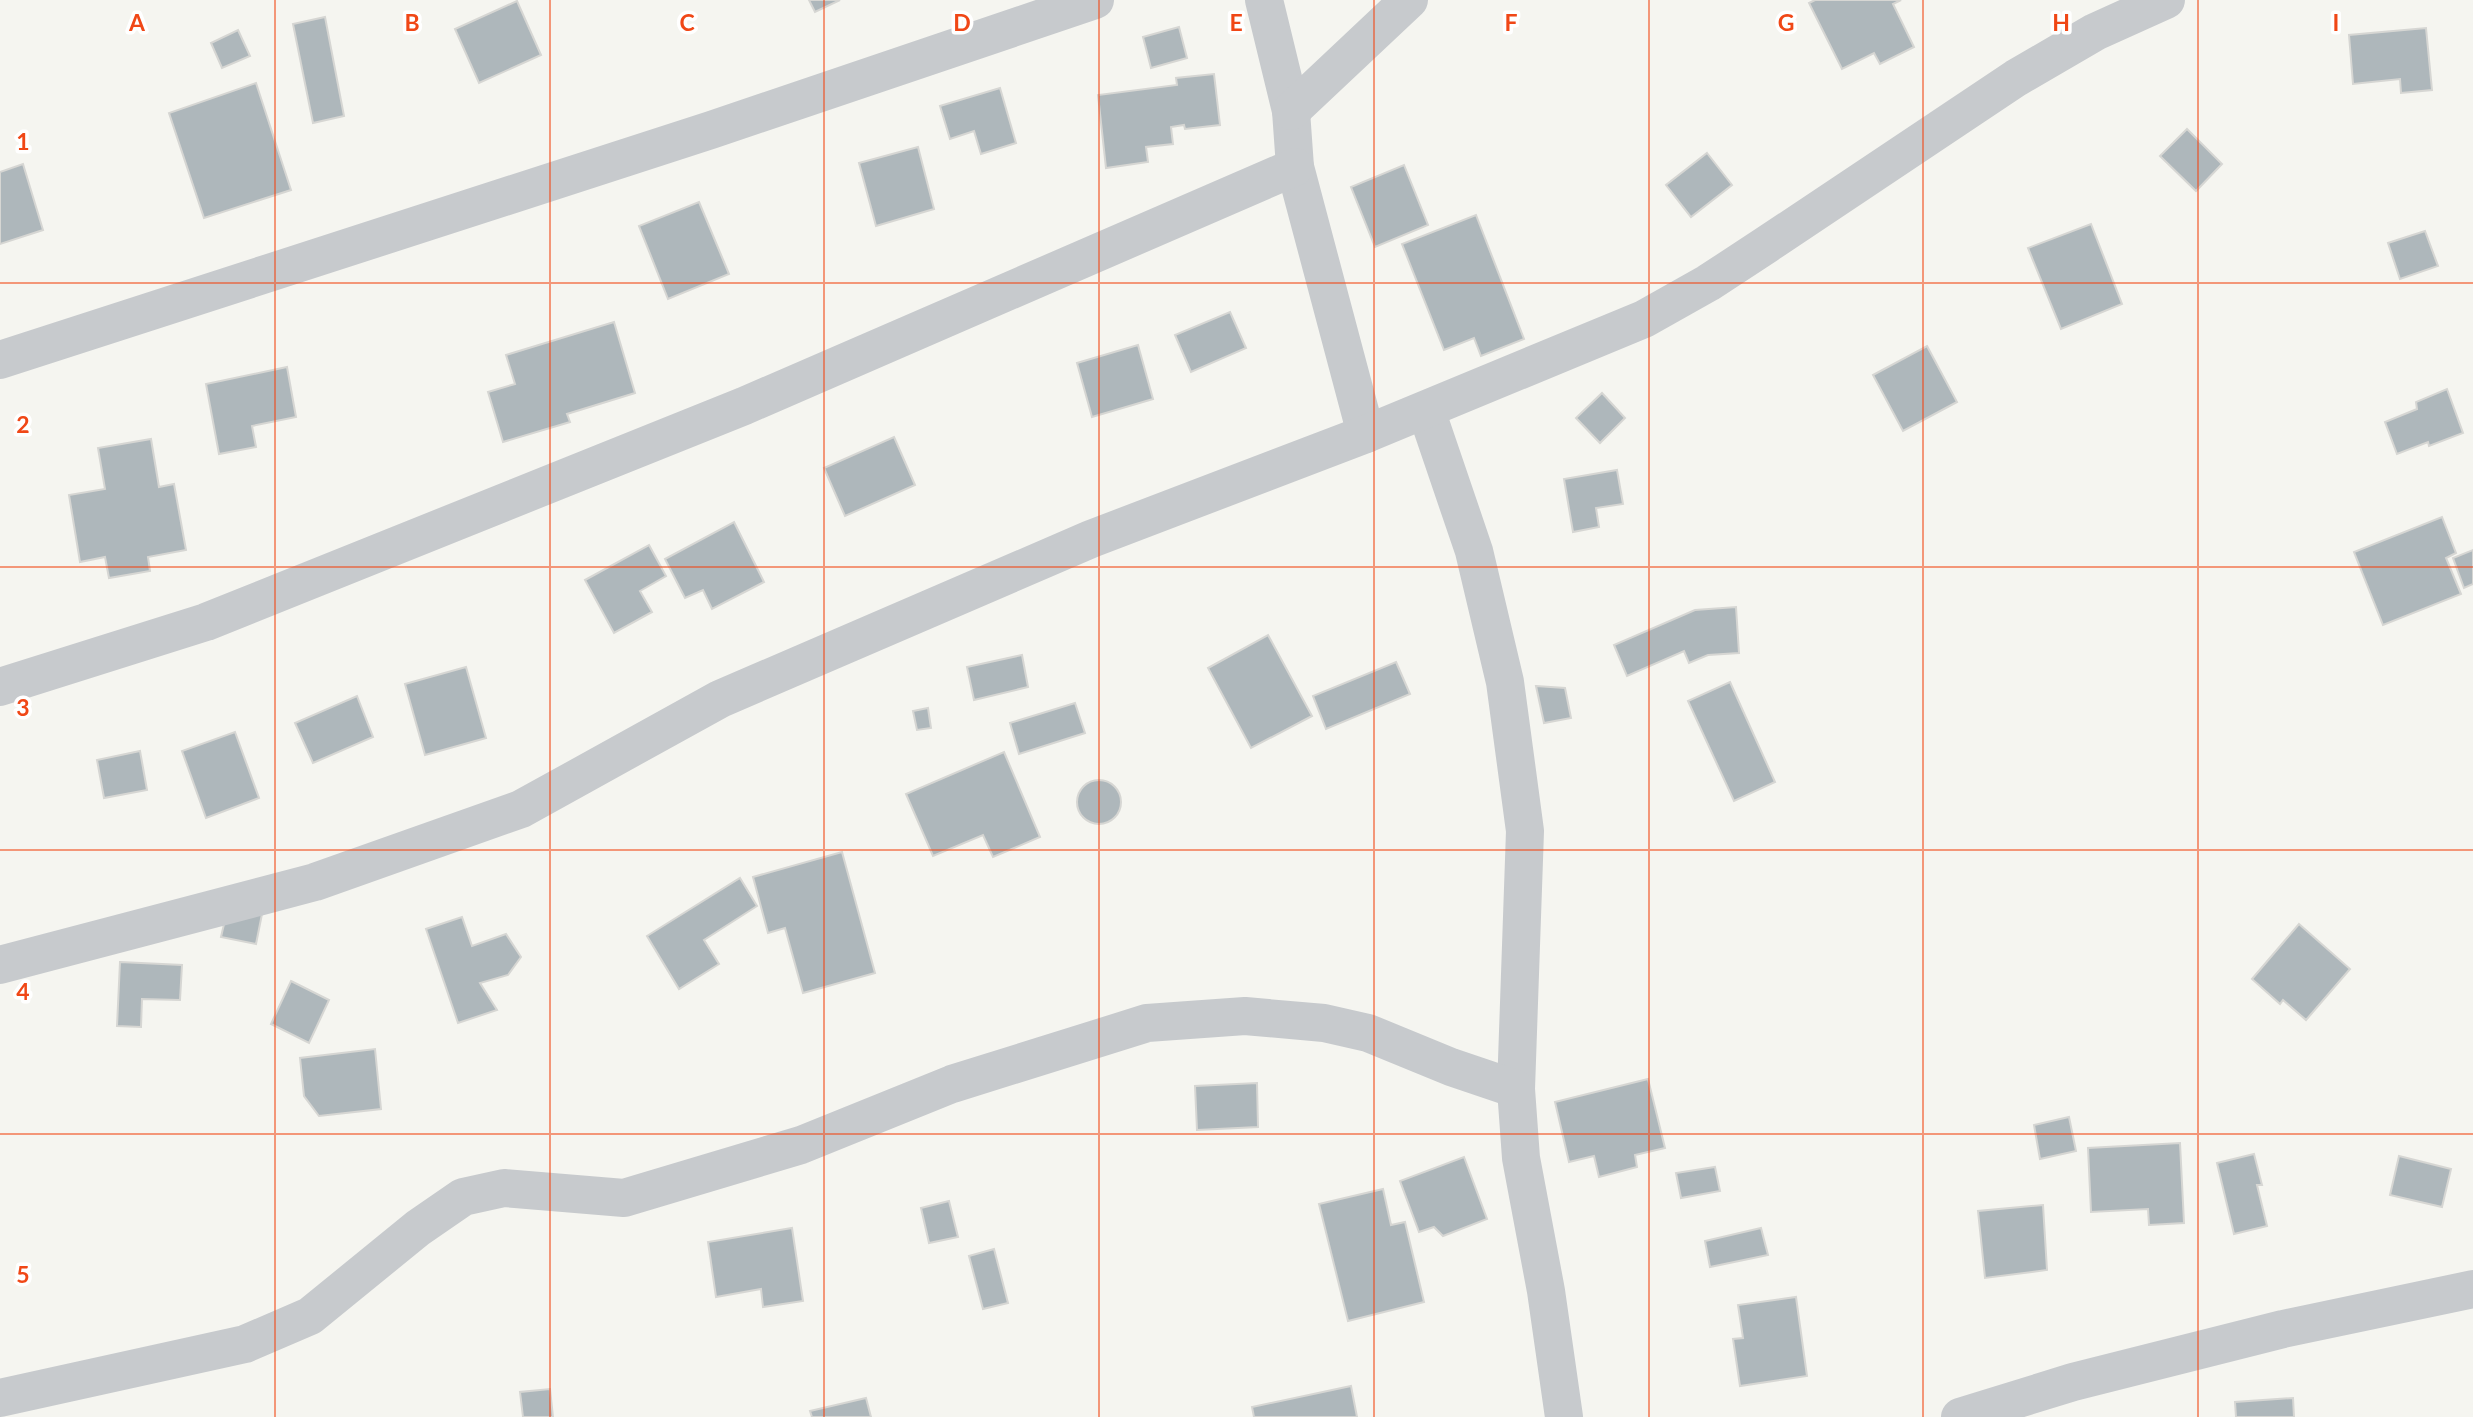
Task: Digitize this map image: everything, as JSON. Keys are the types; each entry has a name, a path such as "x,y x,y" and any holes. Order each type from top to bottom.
{"street":[{"path":"0,360 685,139 1009,14 1095,0"},
{"path":"1264,0 1291,111 1295,167 1366,434"},
{"path":"1291,111 1409,0"},
{"path":"0,963 315,882 521,809 720,699 1091,538 1366,434 1644,319 1731,268 2016,78 2095,32 2166,0"},
{"path":"0,687 206,622 296,586 744,406 1295,167"},
{"path":"1426,410 1474,551 1502,669 1525,831 1516,1089 1521,1158 1546,1291 1564,1417"},
{"path":"0,1398 245,1344 310,1316 418,1228 463,1197 504,1188 624,1198 801,1145 952,1084 1147,1023 1245,1016 1324,1023 1368,1033 1451,1067 1516,1089"},
{"path":"1960,1417 2073,1382 2283,1329 2473,1289"}],"building":[{"path":"809,0 840,0 815,12"},
{"path":"1815,0 1901,0 1893,4 1914,47 1880,64 1874,53 1842,69 1809,3"},
{"path":"517,1 541,55 479,83 455,29"},
{"path":"325,17 344,116 313,123 293,24"},
{"path":"1179,27 1187,58 1151,68 1143,37"},
{"path":"2426,28 2432,90 2401,93 2400,79 2353,84 2349,35"},
{"path":"238,30 250,56 222,68 211,43"},
{"path":"1214,74 1220,125 1185,129 1184,125 1171,127 1173,144 1146,147 1148,162 1106,168 1098,95 1177,85 1176,78"},
{"path":"256,83 291,190 204,218 169,113"},
{"path":"1000,88 1016,143 981,154 974,131 950,139 940,106"},
{"path":"2187,129 2222,164 2196,191 2160,156"},
{"path":"918,147 934,209 876,226 859,163"},
{"path":"1707,153 1732,185 1691,217 1666,185"},
{"path":"23,164 43,230 0,244 0,172"},
{"path":"1404,165 1428,225 1375,247 1351,187"},
{"path":"699,202 729,274 668,299 639,226"},
{"path":"1476,215 1524,339 1481,356 1474,338 1444,350 1402,244"},
{"path":"2091,224 2122,304 2061,329 2028,248"},
{"path":"2425,231 2438,266 2400,279 2388,243"},
{"path":"1230,312 1246,348 1191,372 1175,335"},
{"path":"614,322 635,393 567,414 570,422 503,442 488,392 515,384 506,355"},
{"path":"1138,345 1153,399 1092,417 1077,363"},
{"path":"1927,346 1957,402 1903,431 1873,375"},
{"path":"287,367 296,417 252,426 256,447 219,454 206,384"},
{"path":"2447,389 2463,433 2397,454 2385,422 2417,409 2416,402"},
{"path":"1602,393 1625,418 1600,443 1576,418"},
{"path":"894,437 915,485 845,516 824,468"},
{"path":"151,439 159,487 174,484 186,550 148,557 150,571 109,578 105,557 80,562 69,495 105,489 98,448"},
{"path":"1617,470 1623,504 1596,508 1599,527 1573,532 1564,479"},
{"path":"2442,517 2456,553 2446,558 2461,594 2383,625 2354,552"},
{"path":"734,522 764,582 712,609 703,590 685,598 665,559"},
{"path":"649,545 666,576 640,591 652,612 614,633 585,580"},
{"path":"2473,550 2473,584 2464,588 2453,558"},
{"path":"1736,607 1739,653 1708,655 1689,663 1684,651 1627,676 1614,645 1695,610"},
{"path":"1268,635 1312,716 1251,748 1208,668"},
{"path":"1022,655 1028,687 974,700 967,667"},
{"path":"1396,662 1410,694 1326,729 1313,696"},
{"path":"466,667 486,738 425,755 405,684"},
{"path":"1730,682 1775,782 1734,801 1688,701"},
{"path":"1536,686 1565,688 1571,718 1544,723"},
{"path":"357,696 373,737 313,763 295,723"},
{"path":"1075,703 1085,733 1019,754 1010,723"},
{"path":"928,708 931,728 917,730 913,711"},
{"path":"235,732 259,798 206,818 182,751"},
{"path":"140,751 147,790 104,798 97,760"},
{"path":"1004,752 1040,837 993,857 983,835 933,856 906,794"},
{"path":"1099,780 1115,786 1121,802 1115,818 1099,824 1083,818 1077,802 1083,786"},
{"path":"842,852 875,973 803,993 785,928 768,933 753,877"},
{"path":"740,878 757,906 704,940 719,964 679,989 647,936"},
{"path":"228,907 262,914 256,944 221,937"},
{"path":"462,917 472,946 506,934 521,957 508,975 480,983 497,1010 458,1023 426,929"},
{"path":"2299,924 2350,969 2306,1020 2283,1000 2280,1004 2252,979"},
{"path":"120,962 182,965 180,1000 142,999 141,1027 117,1026"},
{"path":"291,981 329,1000 309,1043 271,1024"},
{"path":"375,1049 381,1109 319,1116 304,1096 300,1058"},
{"path":"1648,1079 1665,1148 1635,1155 1637,1167 1599,1177 1594,1156 1569,1162 1555,1102"},
{"path":"1257,1083 1258,1127 1197,1130 1195,1086"},
{"path":"2069,1117 2076,1151 2040,1159 2034,1125"},
{"path":"2180,1143 2184,1223 2149,1225 2148,1209 2091,1212 2088,1148"},
{"path":"2254,1154 2262,1185 2257,1185 2267,1226 2234,1234 2217,1163"},
{"path":"2399,1156 2451,1169 2442,1207 2390,1195"},
{"path":"1464,1157 1487,1219 1443,1236 1434,1227 1419,1232 1400,1181"},
{"path":"1715,1167 1720,1191 1681,1198 1676,1173"},
{"path":"1383,1189 1391,1225 1405,1222 1424,1302 1348,1321 1319,1204"},
{"path":"949,1201 958,1237 929,1243 921,1208"},
{"path":"2043,1205 2047,1270 1985,1278 1978,1211"},
{"path":"792,1228 803,1301 763,1307 761,1289 716,1297 708,1242"},
{"path":"1761,1228 1768,1255 1710,1267 1705,1241"},
{"path":"994,1249 1008,1303 983,1309 969,1256"},
{"path":"1796,1297 1807,1376 1740,1386 1733,1339 1743,1338 1738,1305"},
{"path":"1351,1386 1357,1417 1254,1417 1252,1407"},
{"path":"550,1389 553,1417 523,1417 520,1392"},
{"path":"866,1398 871,1417 812,1417 810,1411"},
{"path":"2293,1398 2294,1417 2236,1417 2235,1402"}]}
